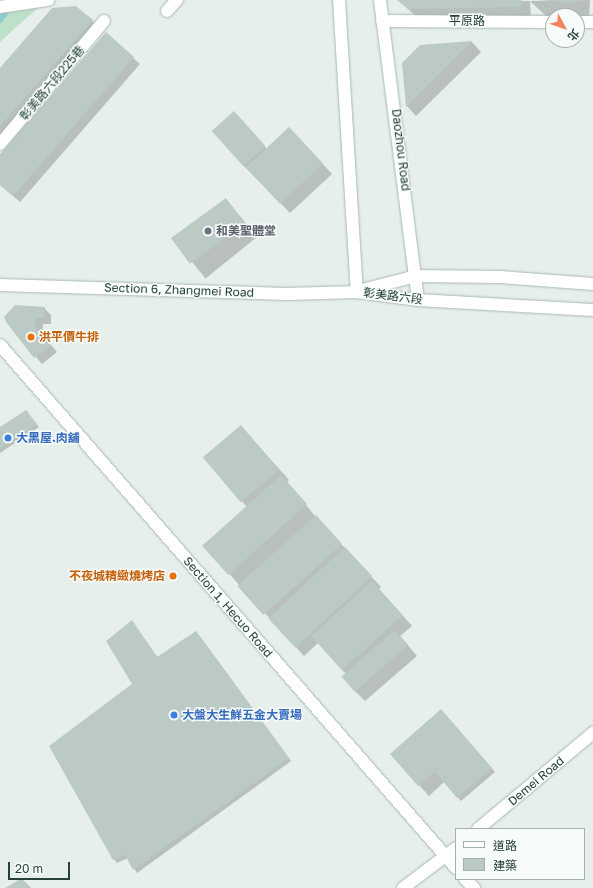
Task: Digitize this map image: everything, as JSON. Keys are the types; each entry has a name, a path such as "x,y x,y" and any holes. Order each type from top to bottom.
{"street":[{"path":"0,8 48,0"},
{"path":"167,11 177,0"},
{"path":"339,0 357,292"},
{"name":"Daozhou Road","path":"380,0 406,187 418,300"},
{"name":"彰美路六段225巷","path":"0,144 104,21"},
{"name":"平原路","path":"382,21 545,22"},
{"name":"彰美路六段","path":"357,292 416,276 501,277 593,284"},
{"name":"Section 6, Zhangmei Road","path":"0,285 287,294 357,292"},
{"name":"彰美路六段","path":"357,292 418,300 593,310"},
{"name":"Section 1, Hecuo Road","path":"0,345 455,867"},
{"name":"Demei Road","path":"479,828 593,733"},
{"path":"403,888 455,849"},
{"path":"467,880 474,888"}],"green space":[{"path":"38,8 14,29 0,42 0,13"}],"building":[{"path":"397,0 521,0 521,7 408,9"},
{"path":"539,0 573,0 573,3"},
{"path":"76,6 93,20 0,126 0,68 52,8"},
{"path":"106,32 134,57 13,196 0,185 0,154"},
{"path":"472,41 406,107 402,63 420,45"},
{"path":"234,111 265,146 243,166 212,131"},
{"path":"289,127 323,164 280,204 246,167"},
{"name":"和美聖體堂","path":"226,198 245,224 190,264 171,238"},
{"path":"15,305 45,307 44,318 36,318 35,328 51,345 34,358 6,322 4,317"},
{"name":"大黑屋.肉舖","path":"26,410 37,424 0,448 0,427"},
{"path":"241,425 279,470 241,502 203,457"},
{"path":"281,475 307,504 228,575 202,546"},
{"path":"316,515 342,544 263,615 237,586"},
{"path":"345,547 372,576 295,648 268,619"},
{"path":"372,581 403,615 342,670 311,636"},
{"name":"大盤大生鮮五金大賣場","path":"132,620 157,657 196,631 289,758 133,870 125,855 113,860 49,746 132,684 106,641"},
{"path":"395,630 408,645 355,692 341,677"},
{"path":"441,709 492,768 457,798 435,772 418,786 390,754"},
{"path":"22,878 28,888 5,888"}],"waterway":[{"path":"0,20 10,6"}],"place":[{"name":"和美聖體堂","path":"208,231"},
{"name":"洪平價牛排","path":"31,337"},
{"name":"大黑屋.肉舖","path":"8,438"},
{"name":"不夜城精緻燒烤店","path":"173,576"},
{"name":"大盤大生鮮五金大賣場","path":"174,715"}]}
